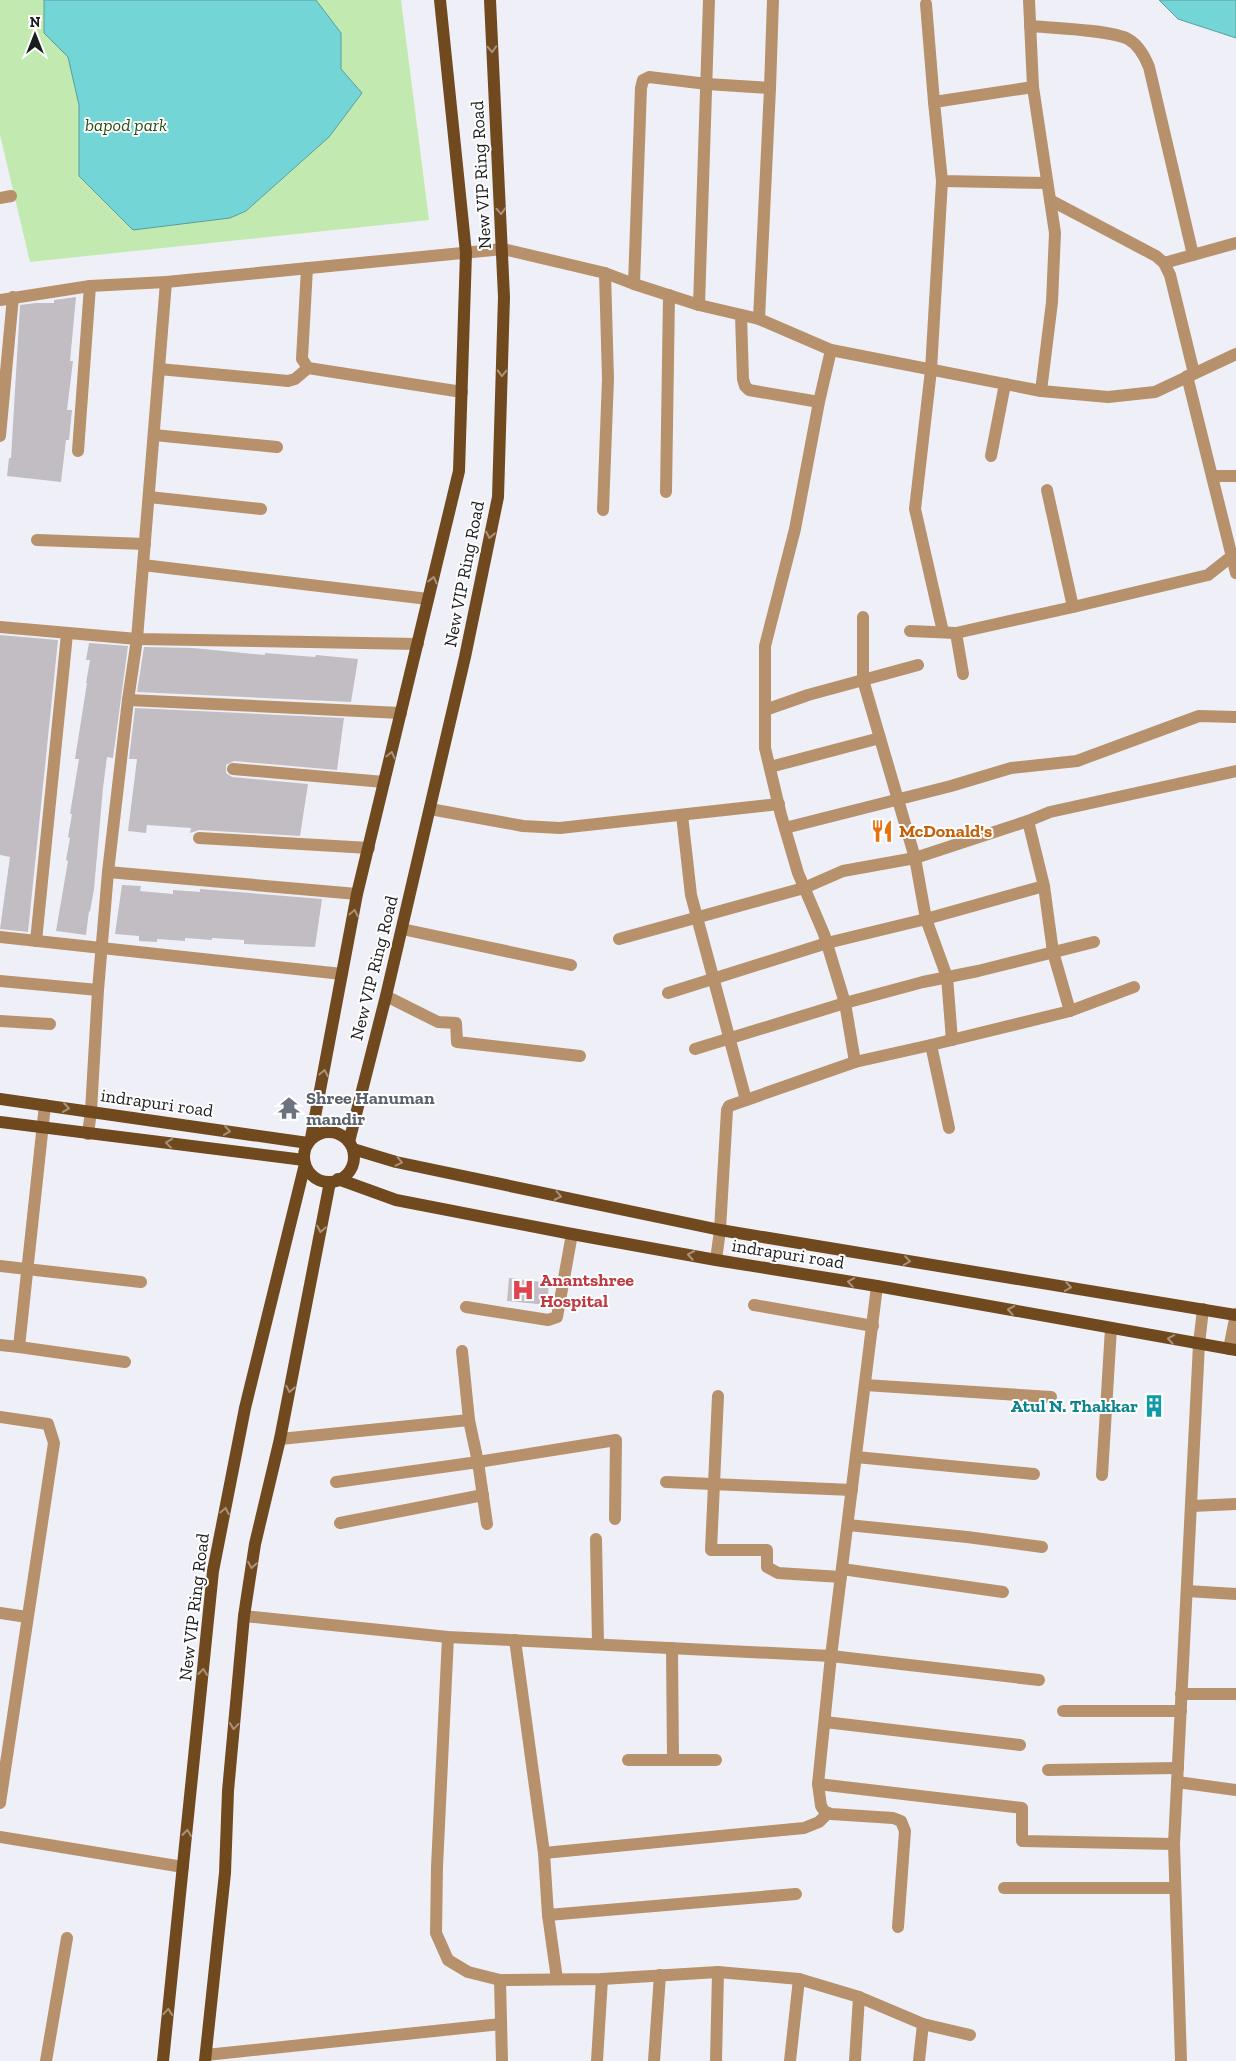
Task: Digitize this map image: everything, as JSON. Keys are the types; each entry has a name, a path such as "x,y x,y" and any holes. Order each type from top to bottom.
{"main road":[{"name":"New VIP Ring Road","path":"310,1140 357,894 459,471 466,253 440,0"},
{"name":"New VIP Ring Road","path":"351,1146 465,657 498,497 504,297 490,0"},
{"name":"indrapuri road","path":"0,1099 310,1140"},
{"path":"0,1122 304,1162"},
{"path":"328,1132 336,1133 351,1146 354,1157 349,1172 334,1181 318,1180 311,1175 304,1162 304,1152 310,1140 328,1132"},
{"name":"indrapuri road","path":"351,1146 396,1162 720,1230 1236,1315"},
{"name":"New VIP Ring Road","path":"163,2061 213,1571 245,1408 304,1162"},
{"name":"indrapuri road","path":"334,1181 396,1200 572,1234 1233,1349"},
{"path":"205,2058 225,1873 228,1791 244,1616 255,1544 280,1439 334,1181"}],"street":[{"path":"699,305 709,0"},
{"path":"759,319 773,0"},
{"path":"1029,0 1033,87 1055,233 1052,302 1041,391"},
{"path":"926,4 942,181 931,370 915,508 943,632"},
{"path":"1030,26 1114,34 1129,40 1138,48 1149,68 1192,255"},
{"path":"634,284 641,88 643,80 650,77 707,84 770,88"},
{"path":"934,102 1033,87"},
{"path":"942,181 1047,183"},
{"path":"910,631 956,633 1208,575 1234,566 1212,476 1170,275 1164,263 1156,256 1050,200"},
{"path":"1164,263 1236,243"},
{"path":"0,300 90,286 166,282 503,249 605,273 699,305 759,319 831,350 1041,391 1108,397 1155,392 1236,354"},
{"path":"307,268 302,359 308,368"},
{"path":"603,510 608,379 605,273"},
{"path":"88,1134 101,948 128,700 137,639 166,282"},
{"path":"78,451 90,286"},
{"path":"666,492 670,295"},
{"path":"0,436 13,297"},
{"path":"741,315 743,379 748,390 819,402"},
{"path":"831,350 819,402 795,529 765,646 765,748 785,828 804,888 827,943 845,1003 855,1062"},
{"path":"159,369 288,381 294,379 308,368 462,392"},
{"path":"991,456 1005,384"},
{"path":"154,436 277,447"},
{"path":"1212,476 1236,476"},
{"path":"1047,490 1073,607"},
{"path":"149,497 261,509"},
{"path":"37,540 145,544"},
{"path":"143,565 428,600"},
{"path":"863,617 863,680 915,858 926,919 947,977 952,1040"},
{"path":"0,628 137,639 418,644"},
{"path":"956,633 963,674"},
{"path":"36,941 67,634"},
{"path":"765,710 918,665"},
{"path":"128,700 401,713"},
{"path":"785,828 1011,768 1077,761 1200,716 1236,717"},
{"path":"770,767 880,738"},
{"path":"233,769 384,782"},
{"path":"620,939 804,888 843,872 915,858 1050,812 1236,771"},
{"path":"430,809 542,828 560,828 779,804"},
{"path":"682,815 691,895 746,1100"},
{"path":"1028,821 1044,886 1053,952 1070,1011"},
{"path":"198,838 369,848"},
{"path":"108,872 357,894"},
{"path":"668,992 827,943 926,919 1044,886"},
{"path":"402,929 571,965"},
{"path":"0,937 342,974"},
{"path":"695,1049 845,1003 1094,942"},
{"path":"0,981 98,990"},
{"path":"716,1260 720,1230 728,1106 855,1062 1070,1011 1134,988"},
{"path":"386,996 438,1022 456,1023 457,1042 580,1056"},
{"path":"0,1021 50,1024"},
{"path":"931,1045 949,1128"},
{"path":"19,1347 29,1269 45,1105"},
{"path":"466,1307 548,1320 557,1317 572,1234"},
{"path":"0,1266 141,1282"},
{"path":"877,1286 831,1656 818,1784 821,1806 828,1813 892,1818 901,1821 905,1831 898,1927"},
{"path":"754,1305 873,1326"},
{"path":"1182,2061 1174,1844 1199,1344 1203,1310"},
{"path":"1233,1349 1236,1315"},
{"path":"1102,1475 1112,1328"},
{"path":"0,1345 125,1362"},
{"path":"462,1351 469,1420 478,1462 487,1524"},
{"path":"865,1385 1051,1397"},
{"path":"718,1396 711,1550 767,1550 767,1568 778,1573 842,1573 1003,1592"},
{"path":"0,1417 48,1424 54,1443 0,1803"},
{"path":"280,1439 469,1420"},
{"path":"336,1482 616,1440 615,1519"},
{"path":"856,1457 1034,1474"},
{"path":"666,1482 852,1490"},
{"path":"340,1523 483,1495"},
{"path":"1192,1506 1236,1504"},
{"path":"848,1525 1042,1547"},
{"path":"596,1538 598,1644"},
{"path":"1187,1591 1236,1594"},
{"path":"0,1613 27,1617"},
{"path":"244,1616 448,1637 831,1656 1038,1680"},
{"path":"448,1637 437,1867 436,1933 448,1960 468,1972 500,1980 602,1979 718,1972 799,1979 859,1996 923,2024 970,2035"},
{"path":"515,1640 544,1853 548,1914 557,1979"},
{"path":"672,1648 673,1760"},
{"path":"1181,1694 1236,1694"},
{"path":"1063,1711 1181,1711"},
{"path":"824,1722 1020,1746"},
{"path":"628,1760 716,1760"},
{"path":"1048,1770 1178,1768"},
{"path":"1177,1782 1236,1790"},
{"path":"818,1784 1022,1808 1022,1841 1174,1844"},
{"path":"544,1853 804,1828 819,1822 828,1813"},
{"path":"0,1837 183,1866"},
{"path":"1004,1888 1175,1888"},
{"path":"548,1914 796,1894"},
{"path":"46,2061 67,1938"},
{"path":"716,2061 718,1972"},
{"path":"654,2061 660,1975"},
{"path":"597,2061 602,1979"},
{"path":"790,2061 799,1979"},
{"path":"500,1980 502,2061"},
{"path":"856,2061 859,1996"},
{"path":"205,2058 501,2024"},
{"path":"919,2061 923,2024"}],"green space":[{"name":"bapod park","path":"0,0 401,0 429,220 30,262 0,135"}],"water":[{"path":"44,0 316,0 341,33 341,69 362,93 329,137 246,211 230,218 133,230 79,176 79,105 68,57 44,33"},
{"path":"1159,0 1236,0 1236,38 1178,19"}],"building":[{"path":"76,297 70,361 73,361 67,410 72,410 69,440 66,440 61,482 7,476 9,458 11,458 20,305 54,303 54,300"},
{"path":"0,635 58,640 28,932 0,929 10,857 0,855"},
{"path":"89,643 128,646 113,758 107,757 94,889 86,935 56,931 68,861 66,860 70,838 68,837 72,814 70,814 79,759 75,759 90,660 86,660"},
{"path":"144,647 193,648 265,655 265,653 315,657 316,655 358,659 351,702 137,692"},
{"path":"135,708 344,718 337,770 234,761 226,765 226,773 232,777 308,784 300,836 199,830 190,833 191,828 147,825 146,833 128,831 137,759 129,759"},
{"path":"122,885 141,886 140,891 173,894 173,890 200,892 200,889 322,899 315,947 244,944 244,940 212,938 212,940 185,938 185,941 157,939 157,942 139,941 139,936 115,934"},
{"path":"509,1278 549,1283 547,1305 507,1301"}],"place":[{"name":"McDonald's","path":"882,831"},
{"name":"Shree Hanuman mandir","path":"289,1108"},
{"name":"Anantshree Hospital","path":"523,1290"},
{"name":"Atul N. Thakkar","path":"1154,1406"}]}
